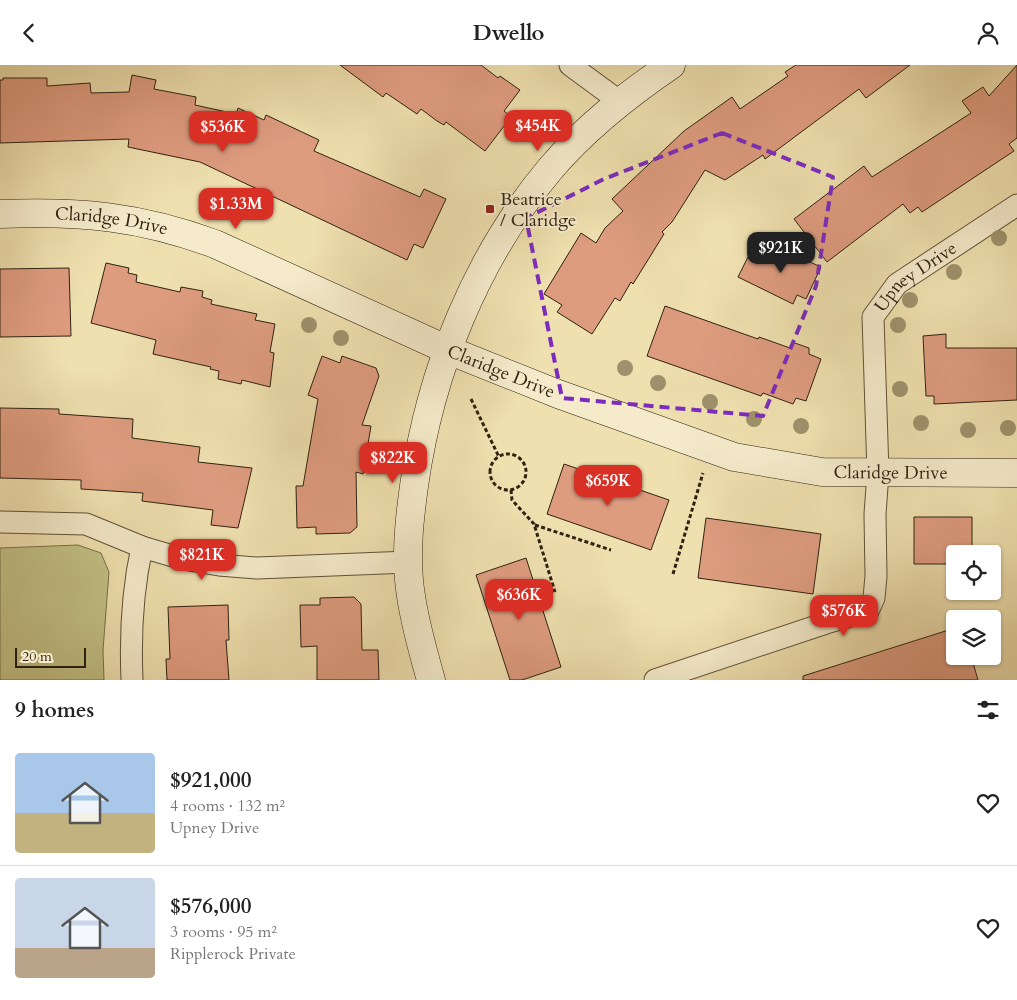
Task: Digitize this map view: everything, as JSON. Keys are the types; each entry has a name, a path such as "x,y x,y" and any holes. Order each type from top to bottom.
{"street":[{"path":"570,65 619,101"},
{"path":"431,680 411,595 409,522 421,439 448,350 483,271 527,201 552,168 619,101 671,65"},
{"name":"Upney Drive","path":"655,680 826,623 868,611 874,598 876,576 875,514 878,473 873,317 898,284 1017,205"},
{"name":"Claridge Drive","path":"0,213 67,213 114,217 148,223 181,232 246,258 448,350 558,394 734,457 822,472 1017,473"},
{"path":"0,522 86,524 142,547 182,559 248,567 338,566 409,562"},
{"path":"132,680 130,645 134,583 142,547"}],"path":[{"path":"471,399 499,457"},
{"path":"513,455 520,459 525,466 524,481 511,490 503,489 491,479 490,471 493,463 499,457 513,455"},
{"path":"673,574 703,473"},
{"path":"511,490 512,500 534,525 555,592"},
{"path":"534,525 610,550"}],"highlighted area":[{"path":"722,133 833,177 816,286 763,416 562,398 526,218 604,179"}],"shaded area":[{"path":"78,545 101,553 109,572 103,650 104,680 0,680 0,548"}],"building":[{"path":"340,65 481,65 498,78 500,76 520,90 504,111 511,117 485,151 446,122 444,125 421,109 417,114 386,93 383,97"},
{"path":"796,65 910,65 866,98 859,89 765,159 763,155 725,180 705,170 672,222 662,232 664,234 633,284 631,282 620,301 615,298 592,334 557,312 562,305 544,294 581,233 596,243 605,228 623,211 612,199 684,131 732,97 740,109 788,76 785,72"},
{"path":"1017,65 1017,138 1009,144 1014,151 922,212 918,207 910,213 903,204 827,262 794,219 864,166 872,177 971,113 962,101 983,87 989,96"},
{"path":"132,75 156,80 154,89 196,97 195,105 236,114 238,108 264,120 266,115 319,140 314,151 420,197 424,189 446,199 423,248 414,244 407,260 200,162 128,147 129,139 0,143 0,80 3,80 3,78 47,78 47,86 90,83 91,93 129,92"},
{"path":"770,244 821,267 806,299 797,295 793,304 738,277 748,257 762,263"},
{"path":"106,263 129,268 128,273 137,275 136,282 180,292 181,287 203,291 202,297 212,300 211,304 257,314 255,320 275,324 270,352 274,353 270,387 242,380 241,384 218,379 219,371 210,369 211,367 153,354 156,340 91,323"},
{"path":"69,268 71,336 0,337 0,269"},
{"path":"665,306 758,339 759,337 790,348 792,342 809,348 809,354 821,359 806,401 796,398 793,404 763,393 761,396 647,356"},
{"path":"946,334 946,348 1017,348 1017,400 934,404 934,396 926,396 923,336"},
{"path":"322,356 340,363 342,356 376,368 379,376 362,425 371,426 363,474 356,472 357,527 350,533 316,534 316,527 297,528 296,486 303,486 318,399 308,395"},
{"path":"0,408 59,409 59,414 133,419 132,438 200,447 198,462 252,468 238,528 211,525 213,510 142,501 143,493 81,489 81,480 0,478"},
{"path":"564,464 669,500 651,550 547,514"},
{"path":"914,517 972,517 972,545 946,545 946,564 914,564"},
{"path":"706,518 821,534 813,594 698,578"},
{"path":"526,558 561,667 522,680 510,680 476,575"},
{"path":"354,597 361,604 362,650 378,650 379,680 317,680 317,646 301,647 300,605 320,605 320,598"},
{"path":"228,605 229,640 226,640 229,680 167,680 166,659 170,659 168,607"},
{"path":"946,631 946,665 974,665 978,680 803,680 803,676"}],"place":[{"name":"Beatrice / Claridge","path":"490,209"}]}
